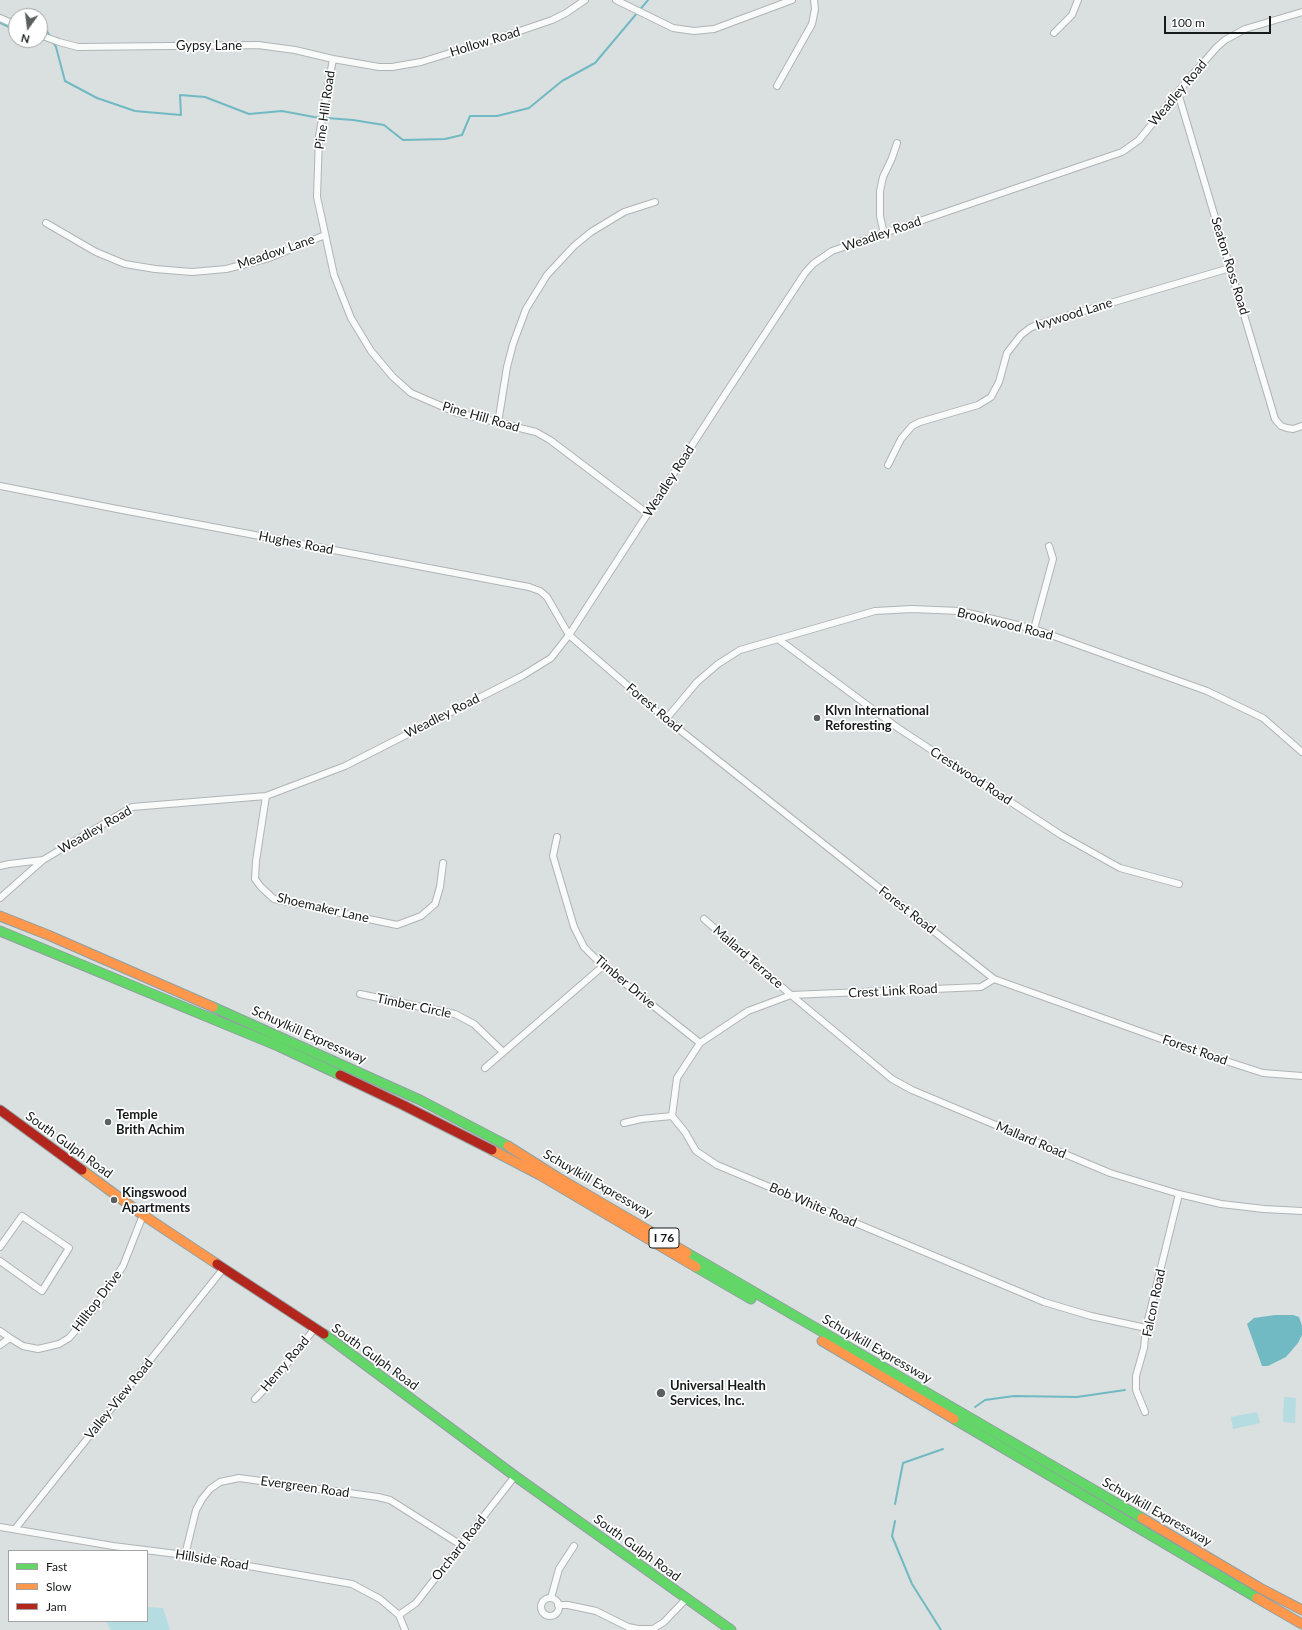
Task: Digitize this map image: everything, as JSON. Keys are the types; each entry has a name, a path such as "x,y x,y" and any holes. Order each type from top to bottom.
{"main road":[{"name":"Schuylkill Expressway","path":"0,916 48,934 246,1021 420,1100 466,1123 520,1153 773,1304 1140,1516 1260,1588 1302,1610"},
{"name":"Schuylkill Expressway","path":"0,931 278,1046 403,1105 540,1175 1302,1624"},
{"name":"South Gulph Road","path":"0,1110 143,1215 223,1269 315,1328 514,1476 731,1630"}],"street":[{"name":"Hollow Road","path":"379,67 392,67 421,62 514,33 552,20 566,13 585,0"},
{"path":"616,0 666,25 694,31 714,29 792,0"},
{"path":"777,86 812,24 815,9 814,0"},
{"path":"1054,32 1072,16 1078,0"},
{"name":"Weadley Road","path":"0,898 43,860 132,807 266,796 345,766 522,676 551,658 569,635 805,273 822,257 832,251 1122,152 1139,140 1217,47 1225,40 1245,29 1302,12"},
{"name":"Gypsy Lane","path":"48,38 78,47 258,46 295,50 333,59 379,67"},
{"name":"Pine Hill Road","path":"333,59 319,136 317,197 334,275 351,318 371,351 393,377 411,393 455,412 536,432 550,440 648,514"},
{"name":"Seaton Ross Road","path":"1178,93 1275,419 1280,426 1287,428 1293,429 1302,426"},
{"path":"884,234 880,216 880,191 883,177 897,143"},
{"path":"498,423 507,367 515,337 526,309 547,275 574,246 597,228 624,212 655,202"},
{"name":"Meadow Lane","path":"46,223 96,252 125,264 154,270 192,272 226,269 269,258 325,235"},
{"name":"Ivywood Lane","path":"888,465 901,439 912,426 920,422 978,405 991,396 999,382 1007,353 1021,335 1030,328 1039,324 1230,268"},
{"name":"Hughes Road","path":"0,486 528,587 540,591 547,597 569,635"},
{"path":"1034,629 1053,560 1050,546"},
{"name":"Brookwood Road","path":"666,719 697,682 718,664 740,650 844,619 875,612 912,609 960,611 1034,629 1207,691 1262,718 1302,752"},
{"name":"Forest Road","path":"569,635 666,719 994,979 1192,1050 1263,1073 1302,1076"},
{"name":"Crestwood Road","path":"778,639 898,728 1060,835 1120,868 1179,884"},
{"name":"Shoemaker Lane","path":"266,796 256,861 255,879 274,899 397,925 421,916 435,904 440,887 443,863"},
{"name":"Timber Drive","path":"557,837 553,856 574,927 584,947 603,966 700,1043"},
{"path":"0,866 43,860"},
{"name":"Mallard Terrace","path":"704,919 791,995"},
{"path":"485,1068 603,966"},
{"name":"Crest Link Road","path":"791,995 981,987 994,979"},
{"name":"Timber Circle","path":"360,994 455,1014 474,1024 503,1052"},
{"path":"624,1123 641,1119 672,1116 678,1078 700,1043 748,1011 791,995"},
{"name":"Mallard Road","path":"791,995 892,1079 912,1090 1110,1173 1180,1194 1221,1204 1264,1209 1302,1211"},
{"name":"Bob White Road","path":"672,1116 685,1132 696,1151 717,1164 1044,1302 1091,1316 1146,1328"},
{"name":"Falcon Road","path":"1145,1412 1136,1390 1135,1383 1146,1339 1146,1328 1180,1194"},
{"name":"Hilltop Drive","path":"0,1331 23,1346 38,1349 59,1344 69,1338 94,1309 123,1266 143,1215"},
{"path":"0,1247 22,1216 69,1248 42,1291 0,1261"},
{"name":"Valley-View Road","path":"15,1529 223,1269"},
{"name":"Henry Road","path":"254,1399 278,1375 315,1328"},
{"path":"0,1345 10,1338"},
{"name":"Orchard Road","path":"399,1615 416,1603 514,1476"},
{"name":"Evergreen Road","path":"186,1555 196,1510 202,1499 220,1482 238,1478 378,1497 390,1500 461,1545"},
{"name":"Hillside Road","path":"0,1527 113,1548 134,1550"},
{"path":"550,1598 559,1569 574,1546"},
{"name":"Hillside Road","path":"148,1551 186,1555 352,1584 380,1599 399,1615 405,1630"},
{"path":"550,1598 556,1600 558,1605 557,1611 553,1615 544,1614 541,1608 545,1599 550,1598"},
{"path":"558,1605 568,1605 596,1610 628,1628 652,1629 664,1622 686,1598"}],"shaded area":[{"path":"1284,1397 1296,1398 1295,1423 1283,1422"},
{"path":"1257,1412 1260,1423 1233,1429 1231,1417"},
{"path":"148,1607 163,1608 170,1630 111,1630 107,1622 148,1622"}],"water":[{"path":"1275,1315 1293,1315 1299,1317 1302,1326 1302,1335 1298,1343 1286,1357 1268,1366 1262,1366 1247,1324 1254,1318"}],"waterway":[{"path":"53,42 56,47 65,81 97,98 135,111 181,115 180,95 205,97 249,114 282,111 314,117 353,120 384,125 403,140 445,139 462,135 470,116 497,116 529,108 562,81 595,63 648,0"},
{"path":"0,23 8,27"},
{"path":"975,1407 985,1400 1014,1396 1077,1397 1125,1390"},
{"path":"895,1504 903,1463 943,1449"},
{"path":"895,1521 892,1536 912,1584 941,1630"}],"traffic: fast":[{"path":"0,931 278,1046 340,1075"},
{"path":"213,1007 420,1100 508,1146"},
{"path":"687,1253 1142,1518"},
{"path":"696,1267 751,1299"},
{"path":"324,1334 515,1476 731,1630"},
{"path":"954,1419 1257,1598"}],"traffic: slow":[{"path":"0,916 48,935 213,1007"},
{"path":"508,1146 557,1177 687,1253"},
{"path":"492,1150 540,1175 696,1267"},
{"path":"82,1170 143,1215 217,1264"},
{"path":"822,1341 954,1419"},
{"path":"1142,1518 1260,1588 1302,1610"},
{"path":"1257,1598 1302,1624"}],"traffic: jam":[{"path":"340,1075 492,1150"},
{"path":"0,1110 82,1170"},
{"path":"217,1264 324,1334"}],"place":[{"name":"Klvn International Reforesting","path":"817,718"},
{"name":"Temple Brith Achim","path":"108,1122"},
{"name":"Kingswood Apartments","path":"114,1200"},
{"name":"Universal Health Services, Inc.","path":"661,1393"}]}
